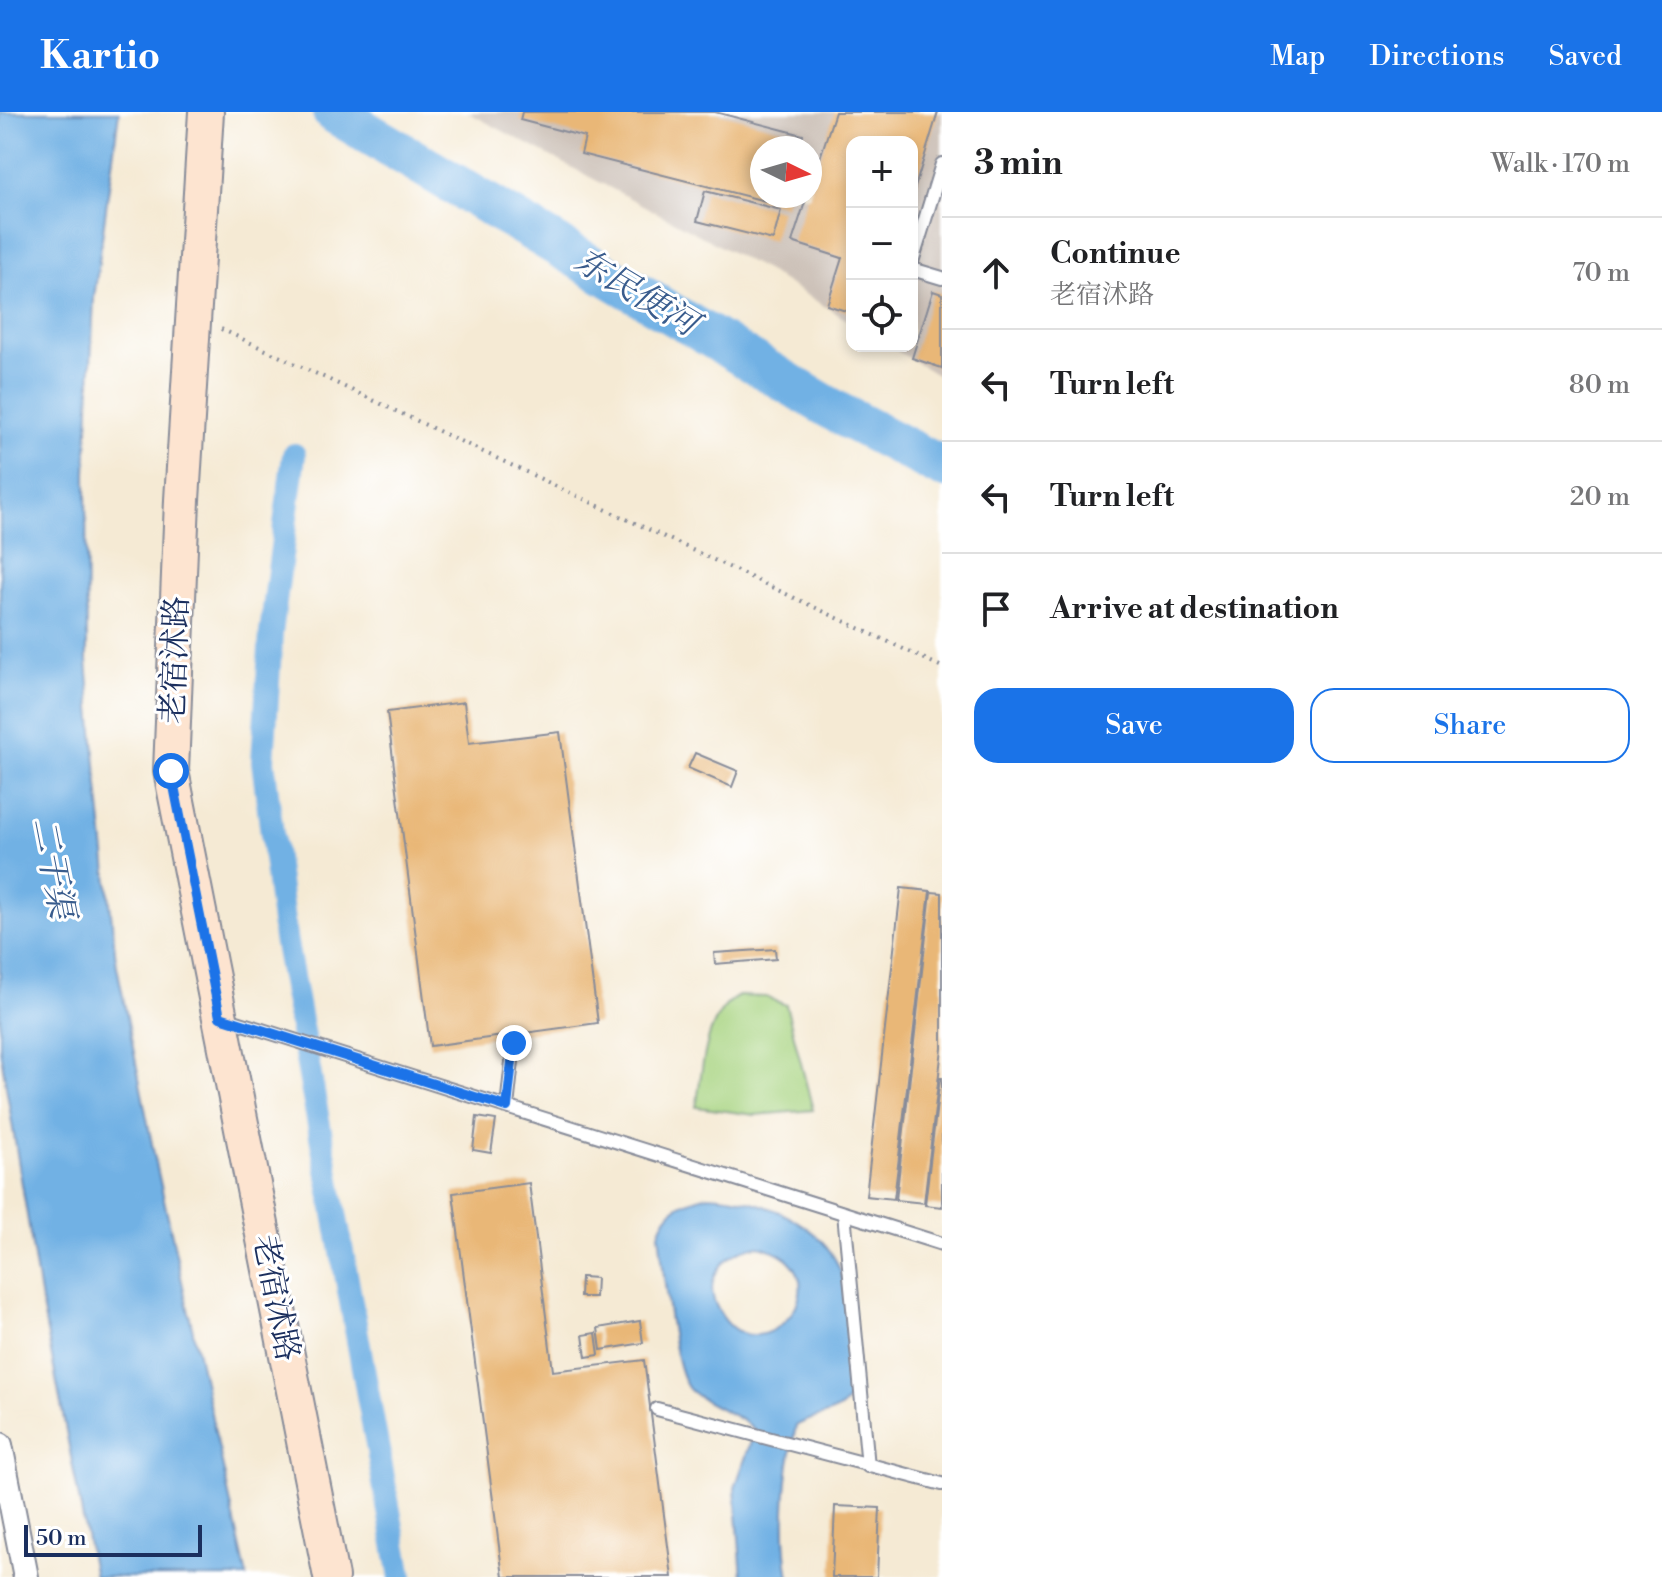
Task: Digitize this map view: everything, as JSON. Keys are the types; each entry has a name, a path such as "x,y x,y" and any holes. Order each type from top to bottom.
{"main road":[{"name":"老宿沭路","path":"206,112 182,500 171,771 235,1022 331,1577"}],"street":[{"path":"0,1445 26,1577"}],"lane":[{"path":"918,242 942,164"},
{"path":"918,271 942,278"},
{"path":"235,1022 942,1244"},
{"path":"507,1107 514,1043"},
{"path":"844,1213 868,1466"},
{"path":"657,1409 942,1484"}],"path":[{"path":"193,316 942,667"}],"shaded area":[{"path":"467,112 942,112 942,378 899,352 918,352 918,136 846,136 846,319 767,271"}],"green space":[{"path":"739,996 766,997 786,1005 813,1110 755,1115 696,1107 711,1030 727,1005"}],"water":[{"name":"二干渠","path":"0,112 119,112 94,298 86,473 87,661 97,776 116,961 154,1154 247,1577 94,1577 40,1295 0,1049"},
{"path":"708,1195 766,1207 803,1225 831,1253 843,1278 851,1390 841,1407 796,1426 785,1502 789,1577 742,1577 735,1488 755,1430 691,1391 684,1381 674,1342 659,1233 672,1211 684,1203","holes":["759,1246 787,1259 799,1277 799,1296 790,1315 775,1329 756,1335 736,1330 719,1311 714,1299 712,1287 720,1268 736,1253"]}],"building":[{"path":"522,112 715,112 803,135 750,136 750,197 581,154 585,137 520,120"},
{"path":"835,112 938,112 918,178 918,136 846,136 846,311 827,305 842,258 792,242 803,208 822,208 822,152"},
{"path":"705,191 750,202 750,208 781,210 773,240 697,221"},
{"path":"933,291 942,294 942,368 912,358 914,352 918,352 918,339"},
{"path":"464,702 469,743 560,732 598,1023 430,1046 387,712"},
{"path":"695,753 738,771 732,787 688,768"},
{"path":"901,888 930,891 894,1199 866,1196"},
{"path":"931,892 942,893 942,1048 924,1203 896,1200"},
{"path":"775,949 776,959 715,964 714,953"},
{"path":"942,1078 942,1207 925,1205"},
{"path":"477,1117 496,1120 491,1153 473,1150"},
{"path":"529,1183 553,1371 644,1360 672,1577 503,1577 453,1193"},
{"path":"581,1277 596,1278 595,1297 580,1297"},
{"path":"640,1321 643,1343 601,1350 598,1328"},
{"path":"596,1333 599,1355 586,1357 583,1335"},
{"path":"835,1506 880,1508 877,1577 832,1577"}],"waterway":[{"name":"东民便河","path":"333,112 840,414 942,467"},
{"path":"294,455 271,633 263,761 285,938 401,1577"}],"route":[{"path":"171,771 220,1017 507,1107 514,1043"}]}
